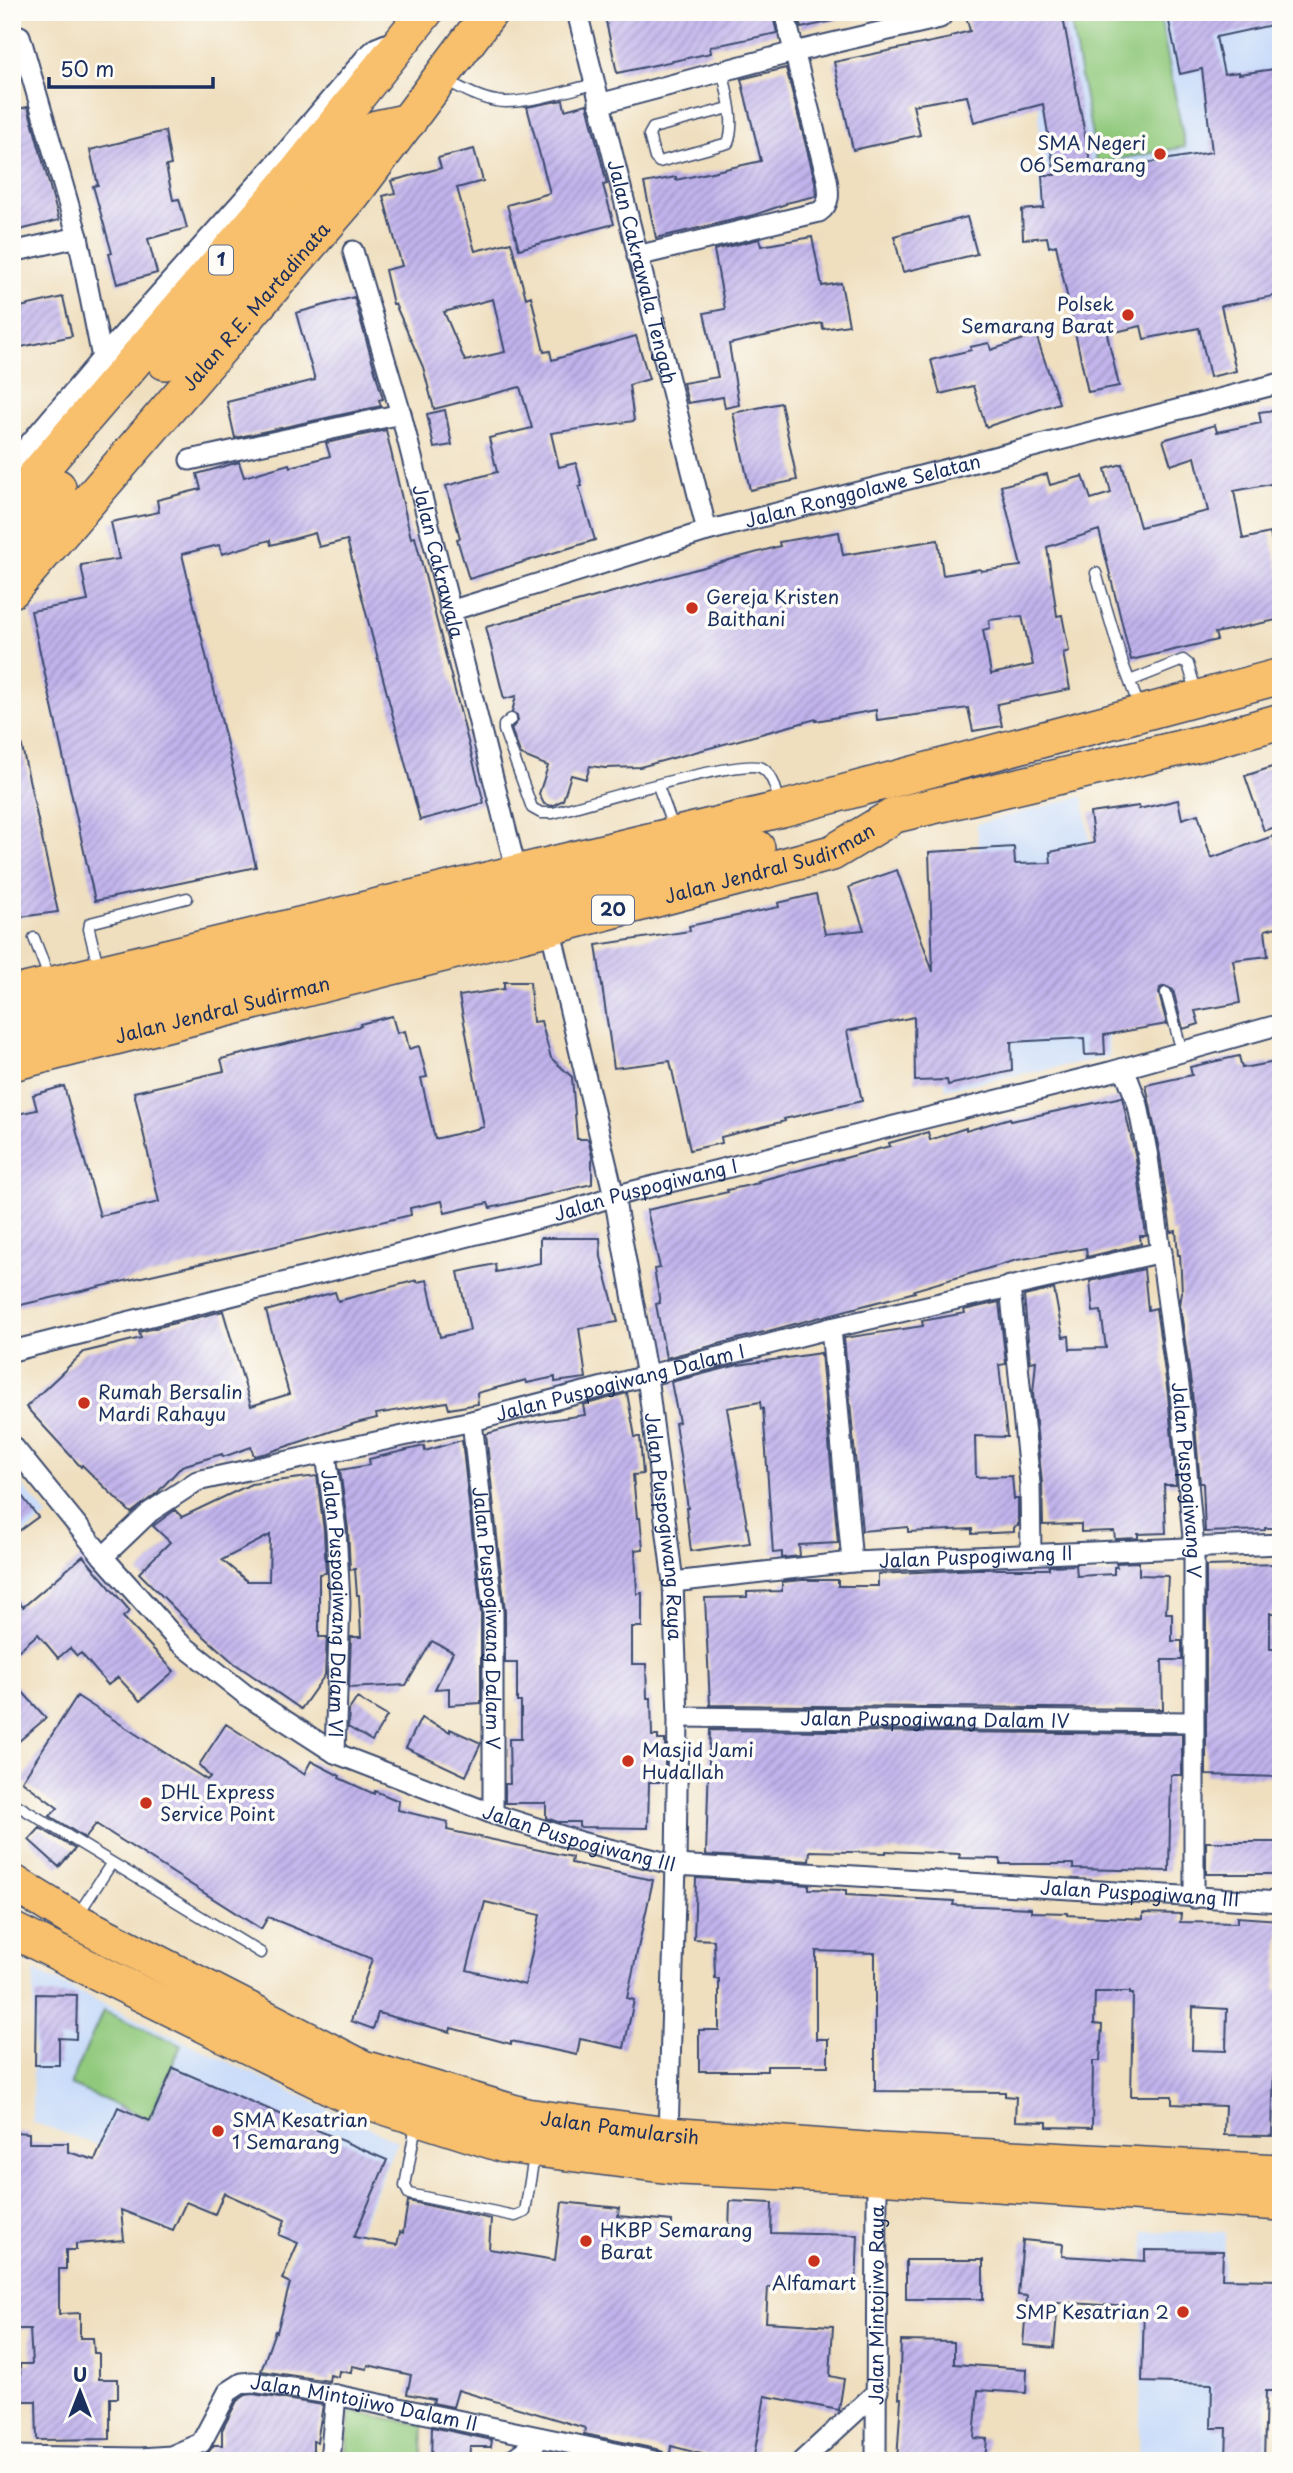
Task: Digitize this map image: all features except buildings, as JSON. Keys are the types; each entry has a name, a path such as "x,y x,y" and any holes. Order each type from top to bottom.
{"highway":[{"name":"Jalan R.E. Martadinata","path":"12,590 353,194 489,12"},
{"name":"1","path":"12,503 296,172 416,24"},
{"name":"1","path":"12,540 360,140 376,128 409,121"},
{"name":"Jalan Jendral Sudirman","path":"12,994 782,809 1281,676"},
{"name":"Jalan Jendral Sudirman","path":"12,1063 832,853 895,815 1193,745 1281,721"},
{"name":"20","path":"12,1028 895,815"},
{"name":"Jalan Pamularsih","path":"12,1882 74,1920 363,2068 526,2116 878,2164 1281,2203"},
{"name":"Jalan Pamularsih","path":"12,1930 347,2095 504,2145 679,2167 878,2164 1281,2172"}],"street":[{"name":"Jalan Cakrawala Tengah","path":"577,12 707,531"},
{"path":"637,256 819,212 825,207 829,195 827,179 784,12"},
{"path":"599,104 794,52 940,18 946,12"},
{"path":"12,464 367,56 416,24"},
{"path":"20,36 78,237 102,358"},
{"path":"12,252 78,237"},
{"name":"Jalan Cakrawala","path":"352,251 401,414 516,873"},
{"name":"Jalan Ronggolawe Selatan","path":"450,611 707,531 1281,383"},
{"path":"190,460 401,414"},
{"name":"Jalan Puspogiwang Raya","path":"550,927 614,1196 647,1376 673,1582 678,1717 677,1865 668,2135"},
{"name":"Jalan Puspogiwang I","path":"12,1351 1124,1068 1281,1024"},
{"name":"Jalan Puspogiwang V","path":"1124,1068 1138,1105 1149,1157 1180,1393 1194,1549 1194,1898"},
{"name":"Jalan Puspogiwang Dalam I","path":"103,1557 150,1512 197,1481 472,1421 831,1328 1162,1252"},
{"path":"1010,1286 1029,1472 1031,1554"},
{"path":"831,1328 852,1562"},
{"name":"Jalan Puspogiwang Dalam V","path":"472,1421 492,1612 493,1814"},
{"name":"Jalan Puspogiwang III","path":"12,1445 103,1557 179,1642 247,1696 335,1753 493,1814 584,1843 677,1865 1281,1902"},
{"name":"Jalan Puspogiwang Dalam VI","path":"326,1454 336,1530 340,1602 335,1753"},
{"name":"Jalan Puspogiwang II","path":"673,1582 852,1562 1281,1544"},
{"name":"Jalan Puspogiwang Dalam IV","path":"678,1717 1192,1722"},
{"name":"Jalan Mintojiwo Raya","path":"876,2461 878,2164"},
{"name":"Jalan Mintojiwo Dalam II","path":"12,2456 172,2456 201,2443 228,2392 242,2383 253,2382 336,2395 654,2461"},
{"path":"802,2461 878,2392"},
{"path":"330,2461 336,2395"},
{"path":"510,2461 542,2438"}],"lane":[{"path":"723,72 729,108 732,131 728,143 659,162 655,158 649,135 653,128 729,108"},
{"path":"442,78 467,91 498,102 524,100 594,84"},
{"path":"1096,573 1141,713"},
{"path":"1130,681 1183,660 1188,664 1199,700"},
{"path":"511,719 504,725 504,730 532,808 541,813 553,813 736,766 758,766 766,770 775,786 782,809"},
{"path":"658,786 675,834"},
{"path":"99,973 90,923 187,898"},
{"path":"34,938 51,985"},
{"path":"1166,993 1182,1052"},
{"path":"12,1802 261,1953"},
{"path":"74,1920 111,1864"},
{"path":"417,2117 405,2186 409,2194 515,2216 524,2212 536,2149"}],"shaded area":[{"name":"SMA Negeri 06 Semarang","path":"1013,12 1281,12 1281,199 1047,250 1040,202 1039,108"},
{"path":"1083,796 1102,915 1109,1057 945,1089 943,1015 981,901 977,824"},
{"path":"12,1473 48,1516 12,1543"},
{"name":"SMA Kesatrian 1 Semarang","path":"34,1971 397,2141 329,2301 281,2280 296,2244 277,2235 284,2220 225,2194 215,2215 186,2203 174,2232 133,2216 141,2160 32,2122"},
{"name":"SMP Kesatrian 2","path":"1144,2231 1225,2232 1221,2391 1268,2392 1267,2461 1139,2461"}],"green space":[{"path":"1069,12 1159,12 1185,147 1097,163"},
{"path":"103,2011 181,2045 149,2119 70,2085"},
{"path":"350,2411 423,2425 422,2461 345,2461"}],"place":[{"name":"SMA Negeri 06 Semarang","path":"1160,154"},
{"name":"Polsek Semarang Barat","path":"1128,315"},
{"name":"Gereja Kristen Baithani","path":"692,608"},
{"name":"Rumah Bersalin Mardi Rahayu","path":"84,1403"},
{"name":"Masjid Jami Hudallah","path":"628,1761"},
{"name":"DHL Express Service Point","path":"146,1803"},
{"name":"SMA Kesatrian 1 Semarang","path":"218,2131"},
{"name":"HKBP Semarang Barat","path":"586,2241"},
{"name":"Alfamart","path":"814,2261"},
{"name":"SMP Kesatrian 2","path":"1183,2312"}]}
